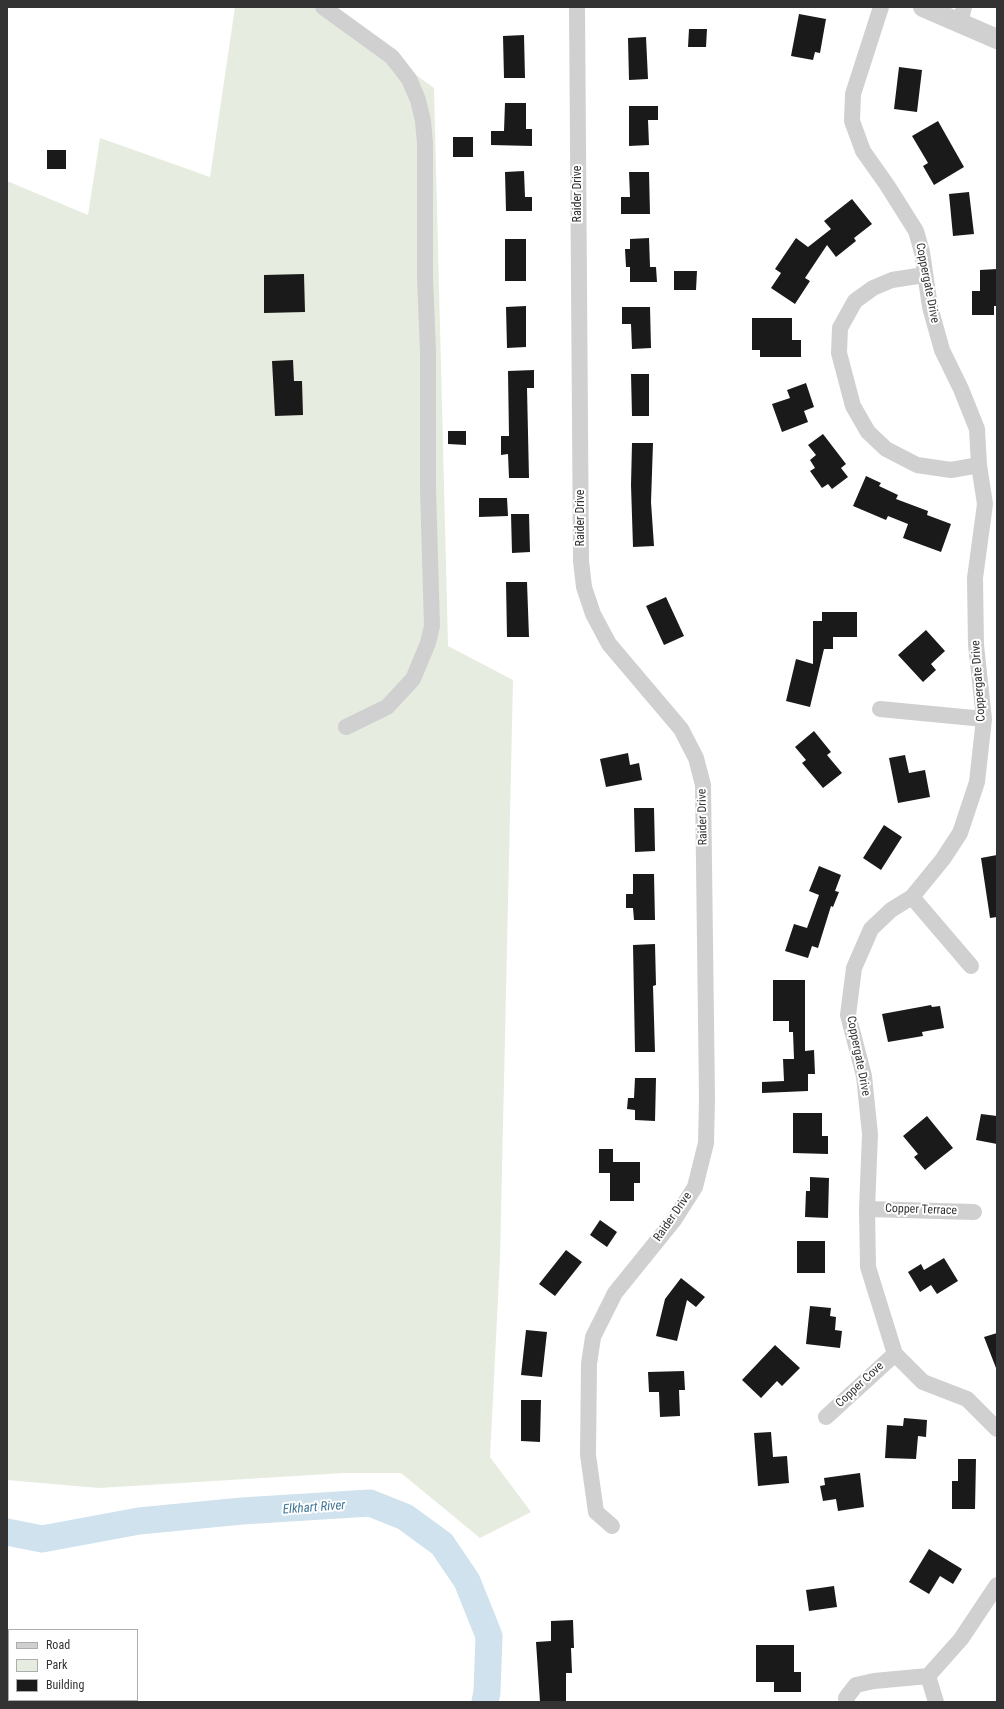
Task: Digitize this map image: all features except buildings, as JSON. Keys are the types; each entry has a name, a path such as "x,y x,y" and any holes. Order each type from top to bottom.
{"street":[{"path":"323,7 392,57 408,79 418,100 423,122 425,143 428,488 432,626 428,643 413,679 387,707 346,727"},
{"name":"Raider Drive","path":"577,7 581,561 584,587 594,614 609,644 681,729 696,758 703,785 707,1099 706,1143 694,1187 674,1220 615,1293 593,1337 588,1364 588,1455 596,1512 612,1526"},
{"name":"Coppergate Drive","path":"881,7 853,94 852,122 863,151 887,185 916,231 922,252 924,275 930,307 942,350 961,389 977,429 979,465 985,504 975,578 976,646 984,719 977,782 960,832 943,859 912,897 891,910 871,929 854,968 848,1015 864,1076 870,1134 867,1209 868,1267 895,1354 923,1382 967,1399 997,1429"},
{"path":"923,7 962,15 997,39"},
{"path":"924,275 892,280 873,288 855,301 840,328 839,353 853,406 868,432 886,449 917,465 951,470 979,465"},
{"path":"880,709 984,719"},
{"path":"912,897 971,966"},
{"name":"Copper Terrace","path":"867,1209 974,1212"},
{"name":"Copper Cove","path":"826,1417 895,1354"},
{"path":"847,1702 846,1698 856,1685 874,1681 928,1676 961,1640 997,1585"},
{"path":"928,1676 936,1702"}],"green space":[{"path":"235,7 321,7 434,88 448,646 513,680 500,1258 490,1457 531,1512 480,1538 401,1473 344,1473 99,1488 7,1480 7,181 88,215 100,138 210,177"}],"waterway":[{"name":"Elkhart River","path":"7,1532 42,1539 139,1521 242,1511 370,1503 405,1517 442,1544 467,1581 489,1636 487,1692 485,1702"}]}
